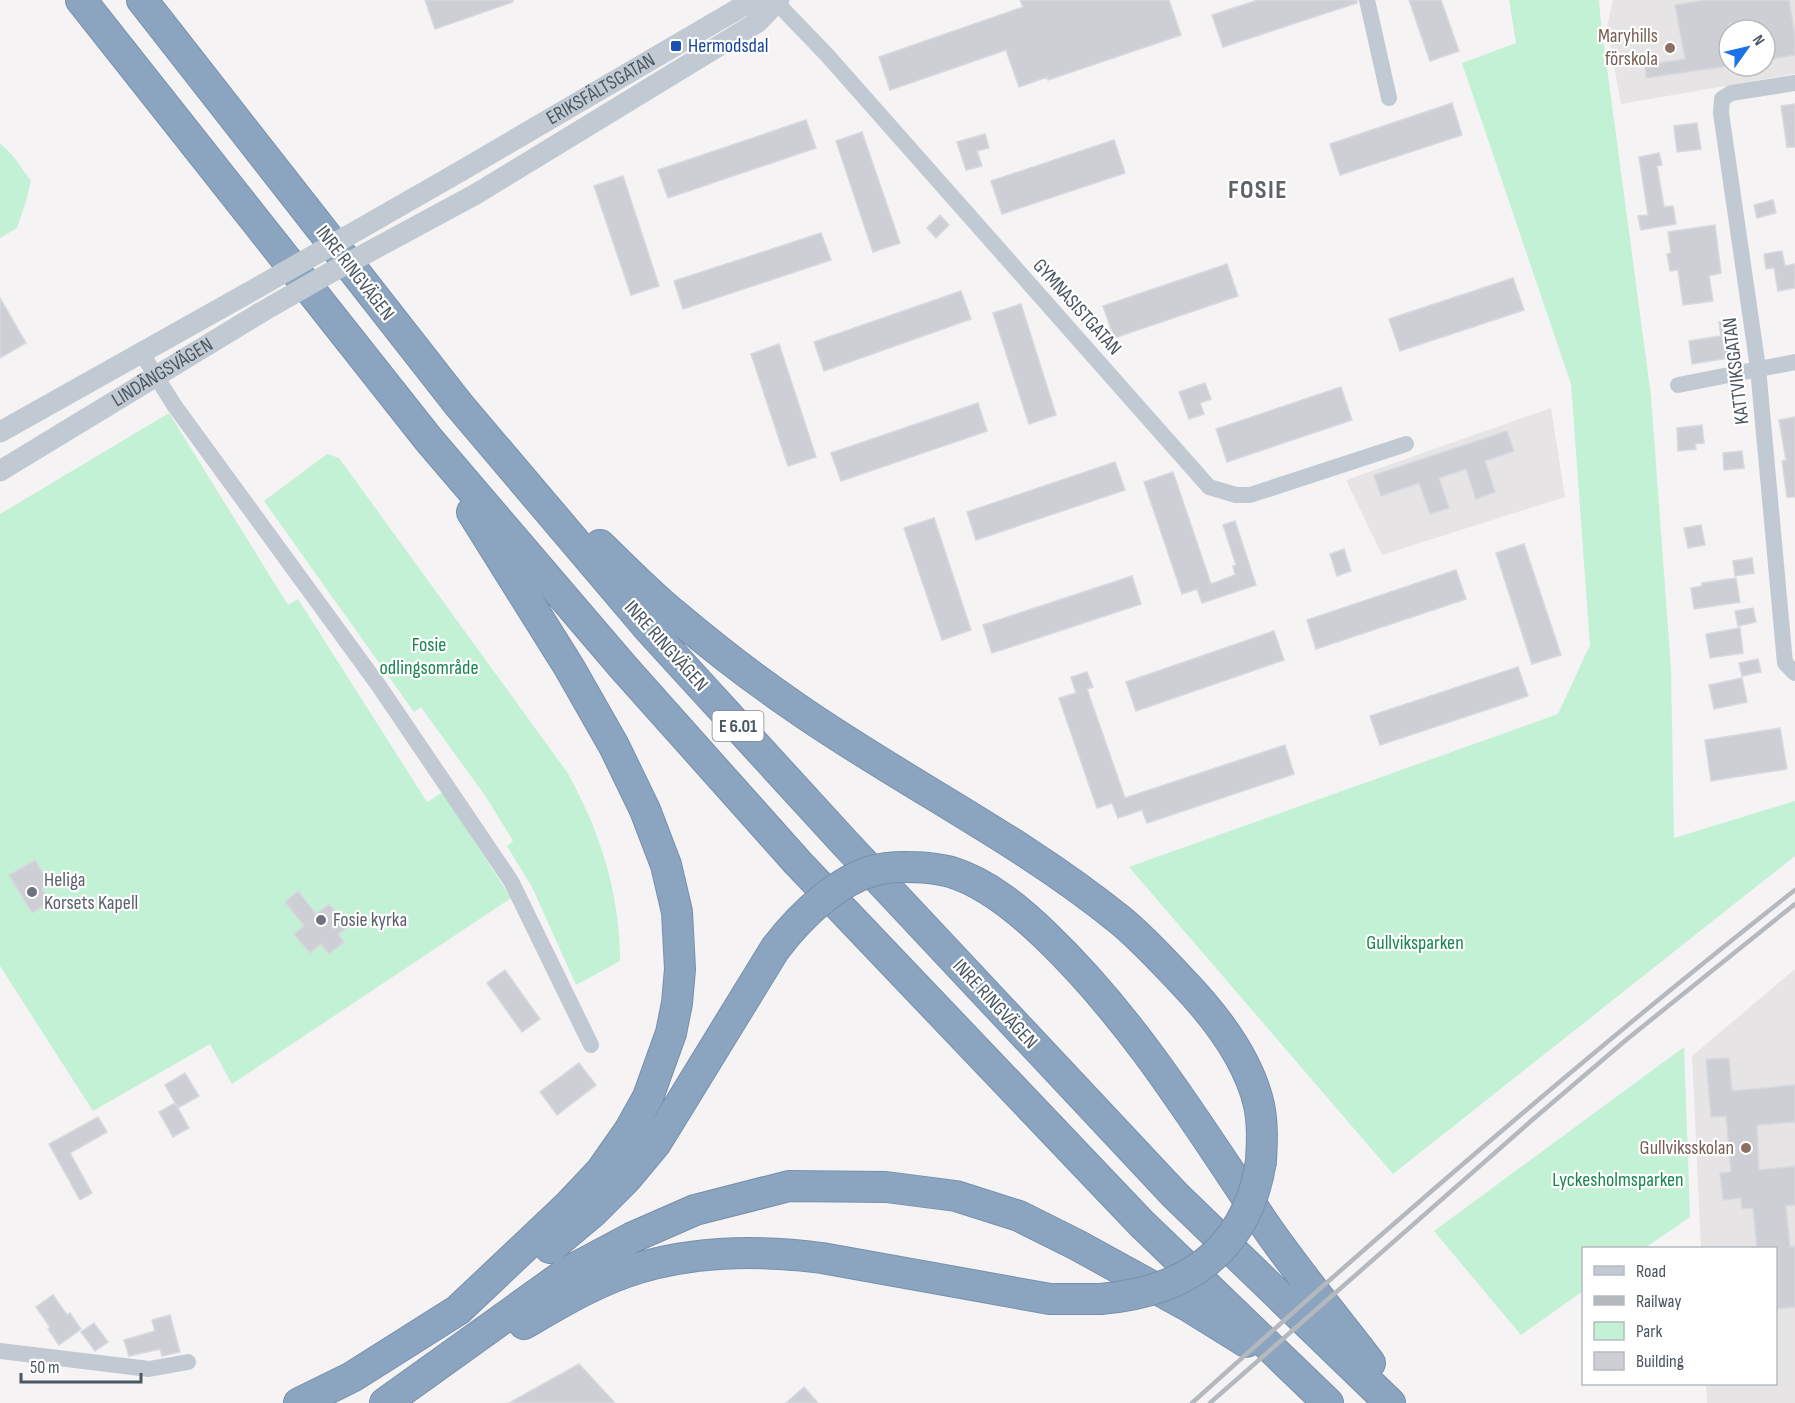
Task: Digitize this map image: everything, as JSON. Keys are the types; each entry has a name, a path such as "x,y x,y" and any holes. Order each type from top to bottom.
{"highway":[{"name":"E 6.01","path":"81,0 429,440 624,668 798,863 1141,1223 1328,1403"},
{"name":"INRE RINGVÄGEN","path":"142,0 459,405 649,629 1175,1195 1390,1403"},
{"path":"385,1403 579,1293 638,1268 697,1256 736,1252 790,1254 890,1269 1050,1299 1100,1299 1126,1297 1147,1292 1196,1270 1230,1240 1247,1213 1258,1180 1263,1140 1259,1105 1235,1049 1209,1011 1153,951 1122,922 1066,879 978,821 857,748 795,707 675,615 597,542 459,405"},
{"path":"429,440 500,560 569,667 614,746 645,810 666,865 677,912 680,969 677,1003 661,1066 648,1098 629,1131 601,1171 567,1207 458,1310"},
{"path":"299,1403 352,1377 519,1271 561,1240 626,1179 656,1143 775,949 790,928 809,910 832,892 884,868 929,868 951,872 1008,903 1059,948 1090,982 1123,1020 1182,1098 1291,1262 1401,1403"},
{"path":"385,1403 569,1271 631,1238 695,1210 789,1186 886,1187 956,1196 1019,1216 1188,1306 1304,1380"}],"street":[{"path":"1367,0 1389,98"},
{"name":"ERIKSFÄLTSGATAN","path":"311,256 743,6 776,1"},
{"name":"ERIKSFÄLTSGATAN","path":"326,275 476,194 758,22 776,1"},
{"name":"GYMNASISTGATAN","path":"776,1 827,55 1209,487 1236,495 1250,495 1406,444"},
{"name":"KATTVIKSGATAN","path":"1795,83 1731,93 1722,99 1721,113 1758,368 1785,663 1790,671 1795,673"},
{"name":"LINDÄNGSVÄGEN","path":"0,432 311,256"},
{"name":"LINDÄNGSVÄGEN","path":"0,471 326,275"},
{"path":"141,352 174,405 379,686 511,881 591,1045"},
{"path":"1678,385 1795,362"},
{"path":"0,1351 149,1369 188,1362"}],"shaded area":[{"name":"Maryhills förskola","path":"1613,0 1795,0 1795,74 1777,77 1777,18 1717,18 1717,78 1772,78 1621,104 1607,27"},
{"path":"1551,408 1565,497 1382,555 1346,480"},
{"name":"Gullviksskolan","path":"1795,969 1795,1403 1707,1403 1706,1385 1777,1385 1777,1247 1701,1247 1692,1056"}],"green space":[{"name":"Gullviksparken","path":"1509,0 1599,0 1651,396 1671,669 1674,838 1795,801 1795,856 1393,1174 1129,867 1558,714 1590,645 1571,384 1462,63 1516,43"},
{"path":"0,143 13,156 31,181 17,228 0,238"},
{"path":"169,413 288,605 298,599 427,802 443,792 511,898 232,1084 210,1044 93,1111 0,966 0,514"},
{"name":"Fosie odlingsområde","path":"327,454 339,458 567,772 579,794 598,840 612,887 620,961 576,985 532,887 507,846 513,841 486,797 421,707 414,712 264,501"},
{"name":"Lyckesholmsparken","path":"1684,1047 1690,1217 1646,1247 1582,1247 1582,1292 1521,1335 1434,1231"}],"building":[{"path":"425,0 513,0 513,2 435,29"},
{"path":"1020,0 1169,0 1181,35 1048,80 1047,77 1019,87 1006,50 890,90 879,57 1023,7"},
{"path":"1258,0 1357,0 1357,3 1223,47 1212,15"},
{"path":"1409,0 1441,0 1459,51 1430,61"},
{"path":"1705,0 1789,0 1795,36 1795,55 1777,58 1777,18 1717,18 1717,68 1646,78 1645,65 1685,59 1675,5"},
{"path":"1452,103 1462,135 1340,175 1330,144"},
{"path":"1795,104 1795,147 1787,147 1781,106"},
{"path":"806,120 816,148 668,198 658,170"},
{"path":"1697,123 1701,149 1677,152 1674,126"},
{"path":"862,132 900,243 873,252 836,141"},
{"path":"985,134 989,148 977,151 982,166 966,170 957,142"},
{"path":"1114,140 1125,173 1002,214 991,181"},
{"path":"1659,153 1662,165 1657,166 1664,207 1673,206 1676,224 1641,230 1638,216 1648,215 1639,157"},
{"path":"623,176 659,286 631,295 594,186"},
{"path":"1773,200 1776,213 1757,218 1754,205"},
{"path":"940,215 949,225 936,238 927,228"},
{"path":"1715,225 1721,273 1709,276 1713,301 1683,305 1678,270 1670,271 1667,254 1671,253 1668,232"},
{"path":"821,233 831,260 683,309 674,281"},
{"path":"1782,251 1785,266 1795,264 1795,288 1778,291 1774,268 1766,269 1764,254"},
{"path":"1227,264 1238,296 1114,338 1103,306"},
{"path":"1513,278 1524,310 1400,351 1389,319"},
{"path":"961,291 971,319 824,371 814,342"},
{"path":"0,298 26,343 0,358"},
{"path":"1021,304 1056,415 1029,424 993,313"},
{"path":"1734,320 1736,336 1733,336 1736,357 1692,364 1689,341 1721,336 1719,322"},
{"path":"779,344 816,457 788,466 751,354"},
{"path":"1205,383 1211,399 1200,403 1204,414 1189,419 1179,392"},
{"path":"1341,387 1352,420 1227,462 1216,429"},
{"path":"978,403 987,431 841,481 831,453"},
{"path":"1795,417 1795,497 1787,497 1782,461 1786,460 1779,420"},
{"path":"1702,425 1704,443 1695,444 1696,449 1678,451 1677,428"},
{"path":"1507,431 1514,451 1485,461 1495,492 1476,499 1466,469 1439,478 1449,508 1430,514 1419,483 1381,496 1374,475"},
{"path":"1742,451 1744,468 1724,470 1723,453"},
{"path":"1115,462 1125,490 976,540 967,512"},
{"path":"1173,472 1211,584 1235,575 1233,566 1236,565 1223,525 1235,521 1256,585 1202,603 1197,589 1182,594 1144,482"},
{"path":"934,518 971,630 942,640 904,528"},
{"path":"1701,525 1705,545 1688,548 1684,528"},
{"path":"1524,544 1561,655 1532,664 1496,553"},
{"path":"1344,549 1351,571 1337,576 1330,554"},
{"path":"1752,558 1754,573 1735,576 1733,561"},
{"path":"1456,570 1466,599 1316,649 1307,620"},
{"path":"1132,576 1141,604 992,653 983,625"},
{"path":"1736,578 1740,602 1694,609 1691,588 1702,586 1702,583"},
{"path":"1753,608 1756,622 1738,626 1735,611"},
{"path":"1740,628 1743,653 1710,658 1706,634"},
{"path":"1274,631 1284,660 1136,711 1126,682"},
{"path":"1758,659 1761,672 1742,676 1739,663"},
{"path":"1518,667 1528,696 1380,745 1370,716"},
{"path":"1087,672 1093,687 1087,689 1125,798 1285,745 1294,774 1147,823 1142,810 1118,818 1112,803 1097,808 1059,698 1076,693 1071,677"},
{"path":"1742,678 1747,702 1714,709 1709,685"},
{"path":"1780,728 1787,769 1711,781 1705,740"},
{"name":"Heliga Korsets Kapell","path":"35,860 50,884 42,889 46,896 44,897 45,905 32,913 9,875"},
{"name":"Fosie kyrka","path":"298,891 316,914 329,904 348,927 338,934 344,942 329,954 321,944 310,953 294,934 304,926 285,902"},
{"path":"505,970 540,1019 522,1032 487,983"},
{"path":"1729,1058 1732,1091 1795,1085 1795,1122 1757,1125 1759,1170 1795,1166 1795,1205 1786,1206 1790,1247 1795,1246 1795,1307 1777,1309 1777,1247 1757,1247 1753,1208 1742,1209 1741,1198 1723,1200 1720,1173 1731,1172 1726,1116 1711,1117 1706,1059"},
{"path":"579,1063 596,1085 557,1115 540,1092"},
{"path":"185,1073 199,1096 178,1108 165,1085"},
{"path":"175,1103 189,1128 173,1137 159,1112"},
{"path":"98,1117 107,1132 70,1153 92,1193 80,1200 49,1144"},
{"path":"53,1295 67,1315 70,1313 81,1329 59,1345 36,1307"},
{"path":"170,1315 180,1352 162,1356 160,1349 129,1356 124,1340 155,1331 152,1320"},
{"path":"94,1323 108,1342 95,1351 81,1332"},
{"path":"579,1364 615,1403 509,1403"},
{"path":"804,1387 818,1403 786,1403"}],"railway":[{"path":"1192,1403 1489,1141 1795,890"},
{"path":"1210,1403 1531,1121 1626,1040 1795,904"}],"place":[{"name":"Hermodsdal","path":"676,46"},
{"name":"Maryhills förskola","path":"1670,48"},
{"name":"Heliga Korsets Kapell","path":"32,892"},
{"name":"Fosie kyrka","path":"321,920"},
{"name":"Gullviksskolan","path":"1746,1148"}],"district":[{"name":"FOSIE","path":"1258,190"}]}
